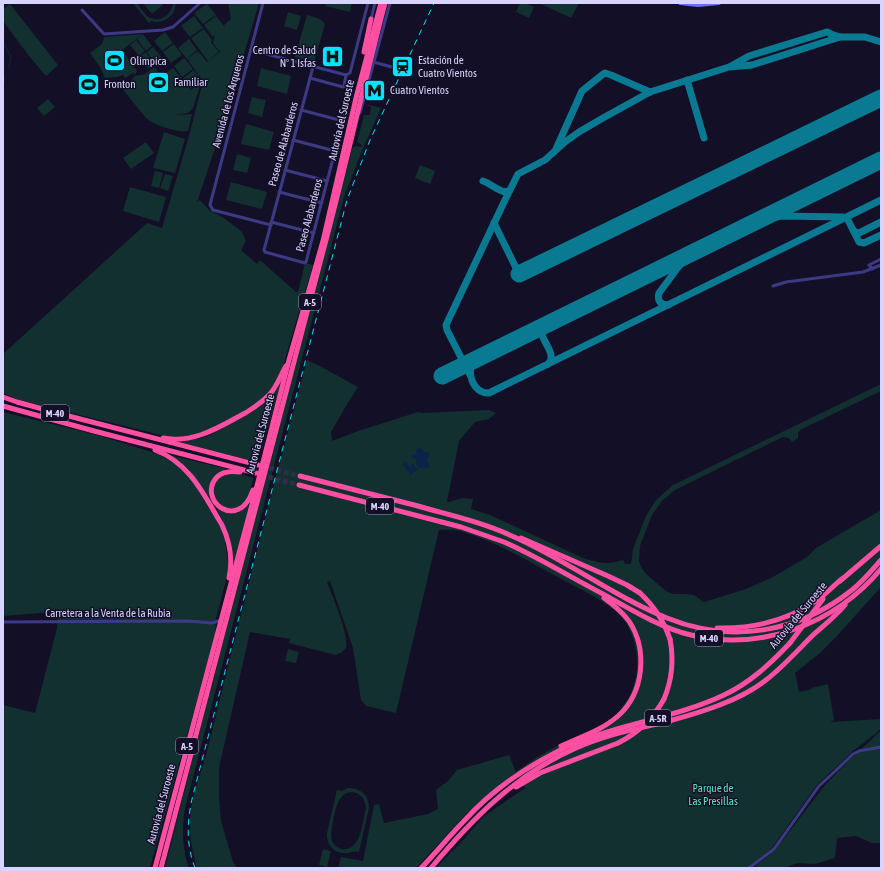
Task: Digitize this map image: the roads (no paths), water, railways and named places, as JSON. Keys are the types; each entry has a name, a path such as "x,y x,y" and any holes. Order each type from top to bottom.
{"highway":[{"name":"Autovía del Suroeste","path":"154,868 322,241 356,98 381,3"},
{"name":"Autovía del Suroeste","path":"161,868 349,149 363,84 385,3"},
{"path":"356,98 355,94 371,19"},
{"path":"151,437 181,439 203,435 254,408 262,402 277,385 289,360"},
{"name":"M-40","path":"3,397 61,414 258,465"},
{"name":"M-40","path":"3,406 256,473 235,471 226,472 219,475 213,482 212,497 216,504 222,509 231,511 239,509 246,504 251,494 271,426 273,424"},
{"path":"116,437 129,443 164,454 177,462 191,475 200,488 224,529 230,551 230,575 223,611"},
{"name":"M-40","path":"300,476 482,524 513,536 649,610 667,618 701,629 730,632 751,632 774,629 794,623 819,612 843,597 863,580 881,560"},
{"name":"M-40","path":"299,485 461,527 486,536 523,552 644,617 690,635 717,639 734,640 759,638 798,629 821,618 848,601 857,594 881,569"},
{"path":"483,812 512,789 540,773 618,743 627,739 643,728 664,700 672,669 670,639 665,626 657,611 640,593 608,576 525,539 513,536"},
{"name":"Autovía del Suroeste","path":"421,868 465,819 489,797 515,776 553,753 599,734 688,709 725,695 760,672 790,643 823,599 842,579 881,546"},
{"path":"515,776 552,751 608,724 627,706 637,687 641,665 635,632 629,622 616,607 604,598 587,589 575,579"},
{"path":"701,629 752,626 773,622 819,599 842,579"},
{"name":"Autovía del Suroeste","path":"431,868 456,838 510,787 547,763 600,738 669,721 714,707 740,696 765,681 782,667 818,630 840,611 848,601"}],"main road":[{"path":"680,3 694,5 719,3"}],"street":[{"path":"82,10 104,34 111,34 173,28 200,3"},
{"name":"Avenida de los Arqueros","path":"263,3 210,205 213,210 271,224"},
{"path":"310,78 343,87 344,86 346,75 350,73 368,3"},
{"path":"371,19 375,3"},
{"path":"349,149 352,144 390,3"},
{"path":"251,50 346,75"},
{"path":"373,62 392,67 399,60"},
{"name":"Paseo de Alabarderos","path":"271,224 313,67"},
{"name":"Paseo Alabarderos","path":"271,224 264,250 265,252 305,263 351,90 350,88 344,86"},
{"path":"301,110 343,122"},
{"path":"293,140 335,151"},
{"path":"285,170 327,181"},
{"path":"279,192 322,203"},
{"path":"271,224 314,233"},
{"path":"866,271 868,266 881,259"},
{"path":"773,286 786,282 866,271 881,265"},
{"path":"868,266 872,269"},
{"name":"Carretera a la Venta de la Rubia","path":"3,622 188,621 212,623 221,620"},
{"path":"212,623 216,626 218,632"},
{"path":"749,868 774,849 819,786 831,774 853,754 881,747"}],"water":[{"name":"Olímpica","path":"116,51 123,68 114,72 107,55"},
{"name":"Familiar","path":"157,78 167,87 162,91 156,86 153,89 150,86"},
{"path":"421,448 424,452 428,452 429,455 427,460 429,463 429,468 420,468 417,466 416,459 412,458 412,455 417,454 416,450"},
{"path":"404,461 408,463 409,467 413,463 418,469 410,476 403,464"}],"waterway":[{"path":"3,42 11,57 9,67"},
{"path":"3,85 5,78"}],"tunnel":[{"path":"262,466 300,476"},
{"path":"261,475 299,485"}],"railway":[{"path":"195,868 190,851 188,834 192,799 347,200 370,140 434,3"}],"place":[{"name":"Centro de Salud Nº 1 Isfas","path":"332,56"},
{"name":"Olímpica","path":"115,61"},
{"name":"Estación de Cuatro Vientos","path":"403,66"},
{"name":"Familiar","path":"158,82"},
{"name":"Fronton","path":"89,84"},
{"name":"Cuatro Vientos","path":"375,90"}],"park label":[{"name":"Parque de Las Presillas","path":"713,794"}]}
